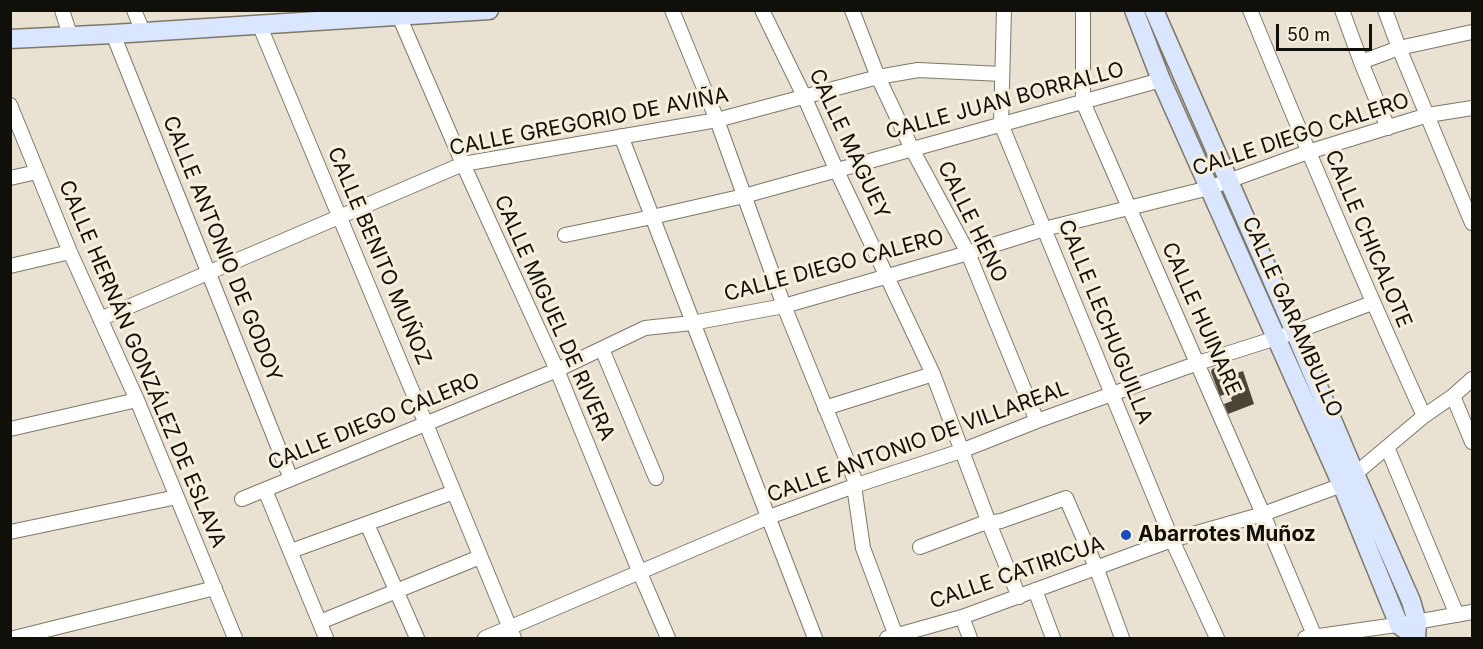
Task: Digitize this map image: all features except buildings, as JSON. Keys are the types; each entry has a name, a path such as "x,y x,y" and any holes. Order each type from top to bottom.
{"street":[{"path":"62,10 70,35"},
{"path":"134,10 143,32"},
{"path":"10,39 259,24 285,17 399,16 489,10"},
{"path":"672,10 717,120 784,306 855,486 863,548 892,637"},
{"name":"CALLE MAGUEY","path":"762,10 933,374 1018,597"},
{"name":"CALLE HENO","path":"852,10 878,76 912,149 968,253 1037,421"},
{"name":"CALLE LECHUGUILLA","path":"1004,10 1001,124 1111,395 1172,540 1217,639"},
{"name":"CALLE HUINARE","path":"1083,10 1083,102 1263,514 1310,638"},
{"name":"CALLE GARAMBULLO","path":"1134,10 1161,80 1277,338 1349,480"},
{"name":"CALLE GARAMBULLO","path":"1154,10 1296,332 1349,480 1412,631"},
{"name":"CALLE CHICALOTE","path":"1250,10 1372,303 1424,416"},
{"path":"1342,10 1388,128"},
{"path":"1385,10 1473,223"},
{"name":"CALLE MIGUEL DE RIVERA","path":"399,16 463,164 557,370 668,639"},
{"name":"CALLE BENITO MUÑOZ","path":"259,24 512,634"},
{"path":"1361,62 1399,48 1473,32"},
{"name":"CALLE ANTONIO DE GODOY","path":"113,34 291,479"},
{"name":"CALLE GREGORIO DE AVIÑA","path":"100,319 463,164 717,120 878,76 918,69 1002,74"},
{"name":"CALLE JUAN BORRALLO","path":"565,234 744,196 1161,80"},
{"name":"CALLE HERNÁN GONZÁLEZ DE ESLAVA","path":"10,105 70,252 137,400 235,639"},
{"name":"CALLE DIEGO CALERO","path":"242,499 557,370 645,328 693,323 784,306 1044,229 1209,188 1308,152 1428,115 1473,108"},
{"path":"621,136 815,639"},
{"path":"10,178 37,172"},
{"path":"10,266 70,252"},
{"name":"CALLE ANTONIO DE VILLAREAL","path":"485,639 512,634 640,573 769,517 961,450 1198,363 1296,332 1372,303"},
{"path":"602,349 656,478"},
{"path":"825,408 933,374"},
{"name":"CALLE CATIRICUA","path":"892,637 962,617 1172,540 1263,514 1349,480 1424,416 1473,379"},
{"path":"1453,396 1473,442"},
{"path":"10,429 137,400"},
{"path":"1387,447 1457,615"},
{"path":"265,490 326,639"},
{"path":"291,552 454,492"},
{"path":"10,532 177,497"},
{"path":"920,547 981,524 1001,520 1066,498 1096,567 1122,639"},
{"path":"367,524 417,639"},
{"path":"320,622 480,557"},
{"path":"14,639 215,588"},
{"path":"1035,590 1053,639"},
{"path":"1310,638 1412,631 1457,615 1473,612"},
{"path":"962,617 970,639"}],"place":[{"name":"Abarrotes Muñoz","path":"1126,535"}]}
